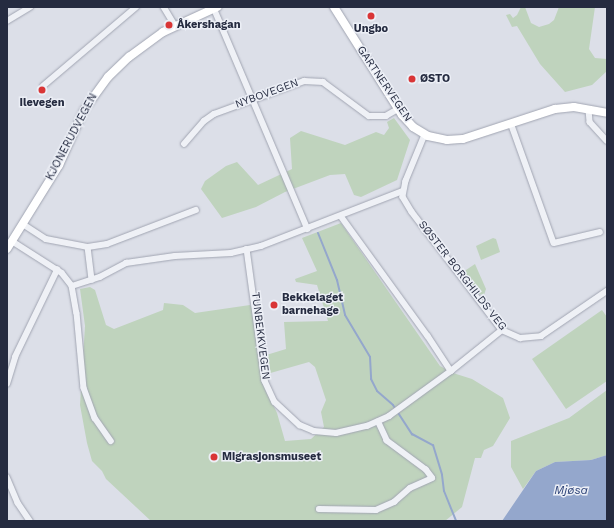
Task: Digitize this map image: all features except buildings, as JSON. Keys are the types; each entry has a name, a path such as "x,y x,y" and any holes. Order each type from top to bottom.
{"street":[{"path":"7,21 30,7"},
{"path":"43,86 136,7"},
{"path":"164,7 175,25"},
{"name":"GARTNERVEGEN","path":"334,7 398,109 413,127 425,135 441,140 459,140 555,109 574,107 607,113"},
{"path":"216,8 252,98 308,229"},
{"name":"KJONERUDVEGEN","path":"7,249 59,165 95,92 125,60 175,25 216,8"},
{"name":"NYBOVEGEN","path":"184,144 209,117 252,98 310,80 330,86 369,116 386,116 398,109"},
{"path":"589,110 590,122 607,141"},
{"path":"511,123 554,244 600,232"},
{"path":"72,286 92,280 126,263 247,249 308,229 403,191 425,135"},
{"name":"SØSTER BORGHILDS VEG","path":"403,191 412,212 502,330 520,338 541,336 607,291"},
{"path":"23,224 46,239 88,247 107,244 196,210"},
{"path":"341,216 428,336 451,371"},
{"path":"12,241 57,270 72,286 77,313 84,388 92,413 110,441"},
{"path":"88,247 92,280"},
{"name":"TUNBEKKVEGEN","path":"247,249 263,374 274,402 300,425 322,433 344,432 378,422 451,371 502,330"},
{"path":"7,384 16,358 57,270"},
{"path":"319,509 376,510 394,502 410,488 432,478 426,470 387,441 378,422"},
{"path":"7,476 18,503 30,521"}],"green space":[{"path":"521,7 525,7 531,23 539,27 549,24 554,20 559,7 595,7 589,49 595,58 607,59 607,71 592,85 565,92 540,64 517,26 512,27 506,15 510,14 513,18 517,15"},
{"path":"394,118 410,140 397,180 361,197 354,195 345,174 330,175 285,192 256,207 222,218 201,189 205,181 226,166 237,162 258,185 292,169 290,138 301,131 345,145 376,132 384,135 389,128 387,122"},
{"path":"341,223 440,366 453,373 472,379 503,398 510,418 493,446 484,450 481,458 475,458 462,507 445,521 151,521 106,479 102,471 92,461 80,405 85,326 80,289 90,287 95,290 106,325 114,329 163,310 164,303 183,305 195,313 250,305 253,308 261,380 277,413 285,441 311,439 324,427 321,412 326,400 315,367 309,362 267,374 263,356 286,349 284,322 328,321 317,285 296,282 295,279 317,271 302,238"},
{"path":"493,238 496,239 500,252 481,260 476,246"},
{"path":"475,264 486,289 484,295 479,294 463,272"},
{"path":"602,310 607,317 607,381 566,409 532,359"},
{"path":"607,390 607,455 591,460 555,462 536,471 523,489 511,467 511,441 569,418"}],"water":[{"name":"Mjøsa","path":"607,455 607,521 502,521 536,471 555,462 591,460"}],"waterway":[{"path":"318,233 337,280 345,315 370,357 371,379 377,391 393,405 412,434 433,445 442,475 444,491 456,521"}],"place":[{"name":"Ungbo","path":"371,16"},
{"name":"Åkershagan","path":"169,25"},
{"name":"ØSTO","path":"412,79"},
{"name":"Ilevegen","path":"42,90"},
{"name":"Bekkelaget barnehage","path":"274,305"},
{"name":"Migrasjonsmuseet","path":"214,457"}]}
